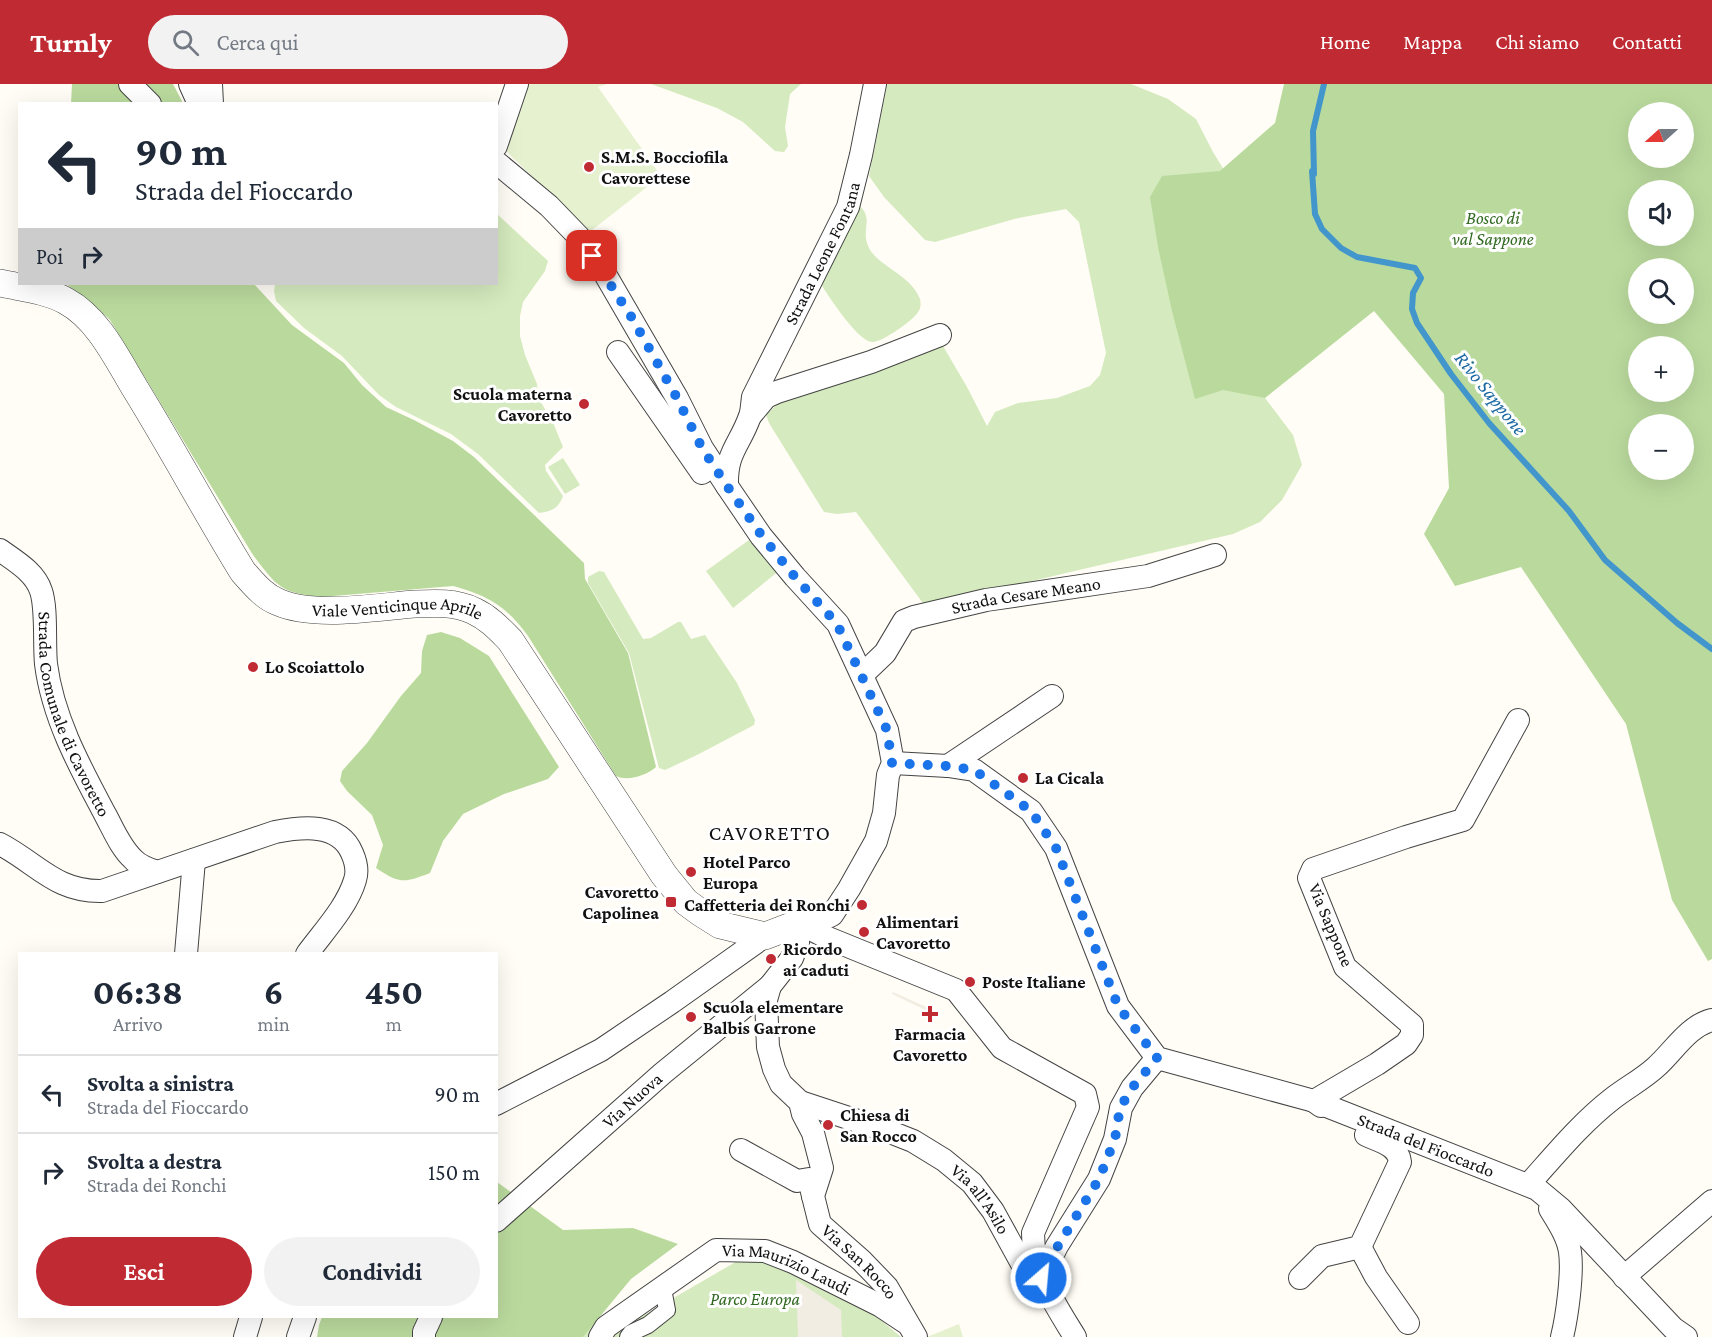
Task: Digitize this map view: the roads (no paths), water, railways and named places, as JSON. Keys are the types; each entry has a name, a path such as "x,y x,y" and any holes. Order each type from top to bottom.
{"street":[{"path":"130,84 148,102"},
{"path":"190,84 198,102"},
{"path":"211,84 212,102"},
{"path":"498,140 517,84"},
{"name":"Strada Leone Fontana","path":"750,416 753,397 769,361 848,207 875,84"},
{"path":"498,164 549,206 579,237 638,328 702,448 727,486 762,536 837,624 887,730 892,763 888,775 884,813 876,841 832,915 817,922 799,922 765,936 601,1050 498,1103"},
{"name":"Viale Venticinque Aprile","path":"0,283 45,292 67,301 85,315 115,356 243,572 260,591 276,602 296,609 317,610 434,603 473,610 490,621 510,640 664,875 686,902 720,925 765,936"},
{"name":"Strada Leone Fontana","path":"727,486 726,471 730,456 750,416 766,398 777,392 871,362 940,335"},
{"path":"618,352 713,489 747,531 762,536"},
{"name":"Strada Comunale di Cavoretto","path":"0,550 25,568 36,580 42,592 46,664 50,687 60,719 88,783 124,849 140,865 157,872"},
{"name":"Strada Cesare Meano","path":"862,675 885,653 904,621 914,617 986,600 1149,576 1215,555"},
{"path":"948,766 1052,696"},
{"name":"Via Sappone","path":"1314,1101 1406,1044 1412,1035 1412,1025 1345,967 1310,878 1313,869 1463,820 1518,720"},
{"path":"892,763 974,770 1031,811 1056,848 1118,1006 1157,1058 1132,1088 1120,1108 1115,1139 1099,1179 1041,1278"},
{"path":"0,844 58,883 86,892 102,891 274,832 298,828 313,828 330,832 343,840 351,850 356,864 356,878 350,892 308,952"},
{"path":"186,952 194,860"},
{"path":"799,922 798,943 792,958 770,986 766,1000 768,1047 781,1084 800,1102 803,1114 813,1133 822,1168 813,1196"},
{"path":"799,922 828,938 956,990 1002,1048 1085,1094 1088,1107 1033,1233 1033,1250 1044,1286 1075,1337"},
{"name":"Via Nuova","path":"498,1219 663,1073 770,986"},
{"path":"1562,1337 1567,1307 1570,1251 1563,1231 1533,1187 1580,1127 1612,1098 1656,1067 1692,1029 1712,1020"},
{"name":"Strada del Fioccardo","path":"1157,1058 1314,1101 1533,1187 1561,1209 1673,1328 1686,1337"},
{"name":"Strada del Fioccardo","path":"1314,1101 1347,1127 1391,1146 1399,1155 1400,1162 1360,1247"},
{"name":"Via all'Asilo","path":"800,1102 913,1141 944,1160 972,1183 993,1211 1026,1271 1041,1278"},
{"path":"741,1150 797,1181 809,1179 813,1196"},
{"name":"Via San Rocco","path":"813,1196 820,1224 862,1261 887,1287 912,1330"},
{"path":"1624,1276 1712,1201"},
{"path":"1300,1278 1322,1256 1360,1247 1376,1277 1408,1323"},
{"name":"Via Maurizio Laudi","path":"603,1332 656,1296 716,1250 765,1251 793,1262 881,1306 912,1330"},
{"path":"628,1337 667,1310 656,1296"},
{"path":"245,1337 251,1318"},
{"path":"298,1337 305,1318"},
{"path":"424,1337 431,1318"}],"waterway":[{"name":"Rivo Sappone","path":"1324,84 1313,131 1314,174 1312,171 1315,214 1322,229 1341,248 1357,257 1415,268 1421,278 1413,293 1412,309 1417,323 1451,374 1489,423 1569,511 1605,560 1677,623 1712,649"}],"place":[{"name":"S.M.S. Bocciofila Cavorettese","path":"589,167"},
{"name":"Scuola materna Cavoretto","path":"584,404"},
{"name":"Lo Scoiattolo","path":"253,667"},
{"name":"La Cicala","path":"1023,778"},
{"name":"Hotel Parco Europa","path":"691,872"},
{"name":"Cavoretto Capolinea","path":"671,902"},
{"name":"Caffetteria dei Ronchi","path":"862,905"},
{"name":"Alimentari Cavoretto","path":"864,932"},
{"name":"Ricordo ai caduti","path":"771,959"},
{"name":"Poste Italiane","path":"970,982"},
{"name":"Farmacia Cavoretto","path":"930,1014"},
{"name":"Scuola elementare Balbis Garrone","path":"691,1017"},
{"name":"Chiesa di San Rocco","path":"828,1125"}],"district":[{"name":"CAVORETTO","path":"770,833"}],"park label":[{"name":"Bosco di val Sappone","path":"1493,228"},
{"name":"Parco Europa","path":"755,1299"}]}
